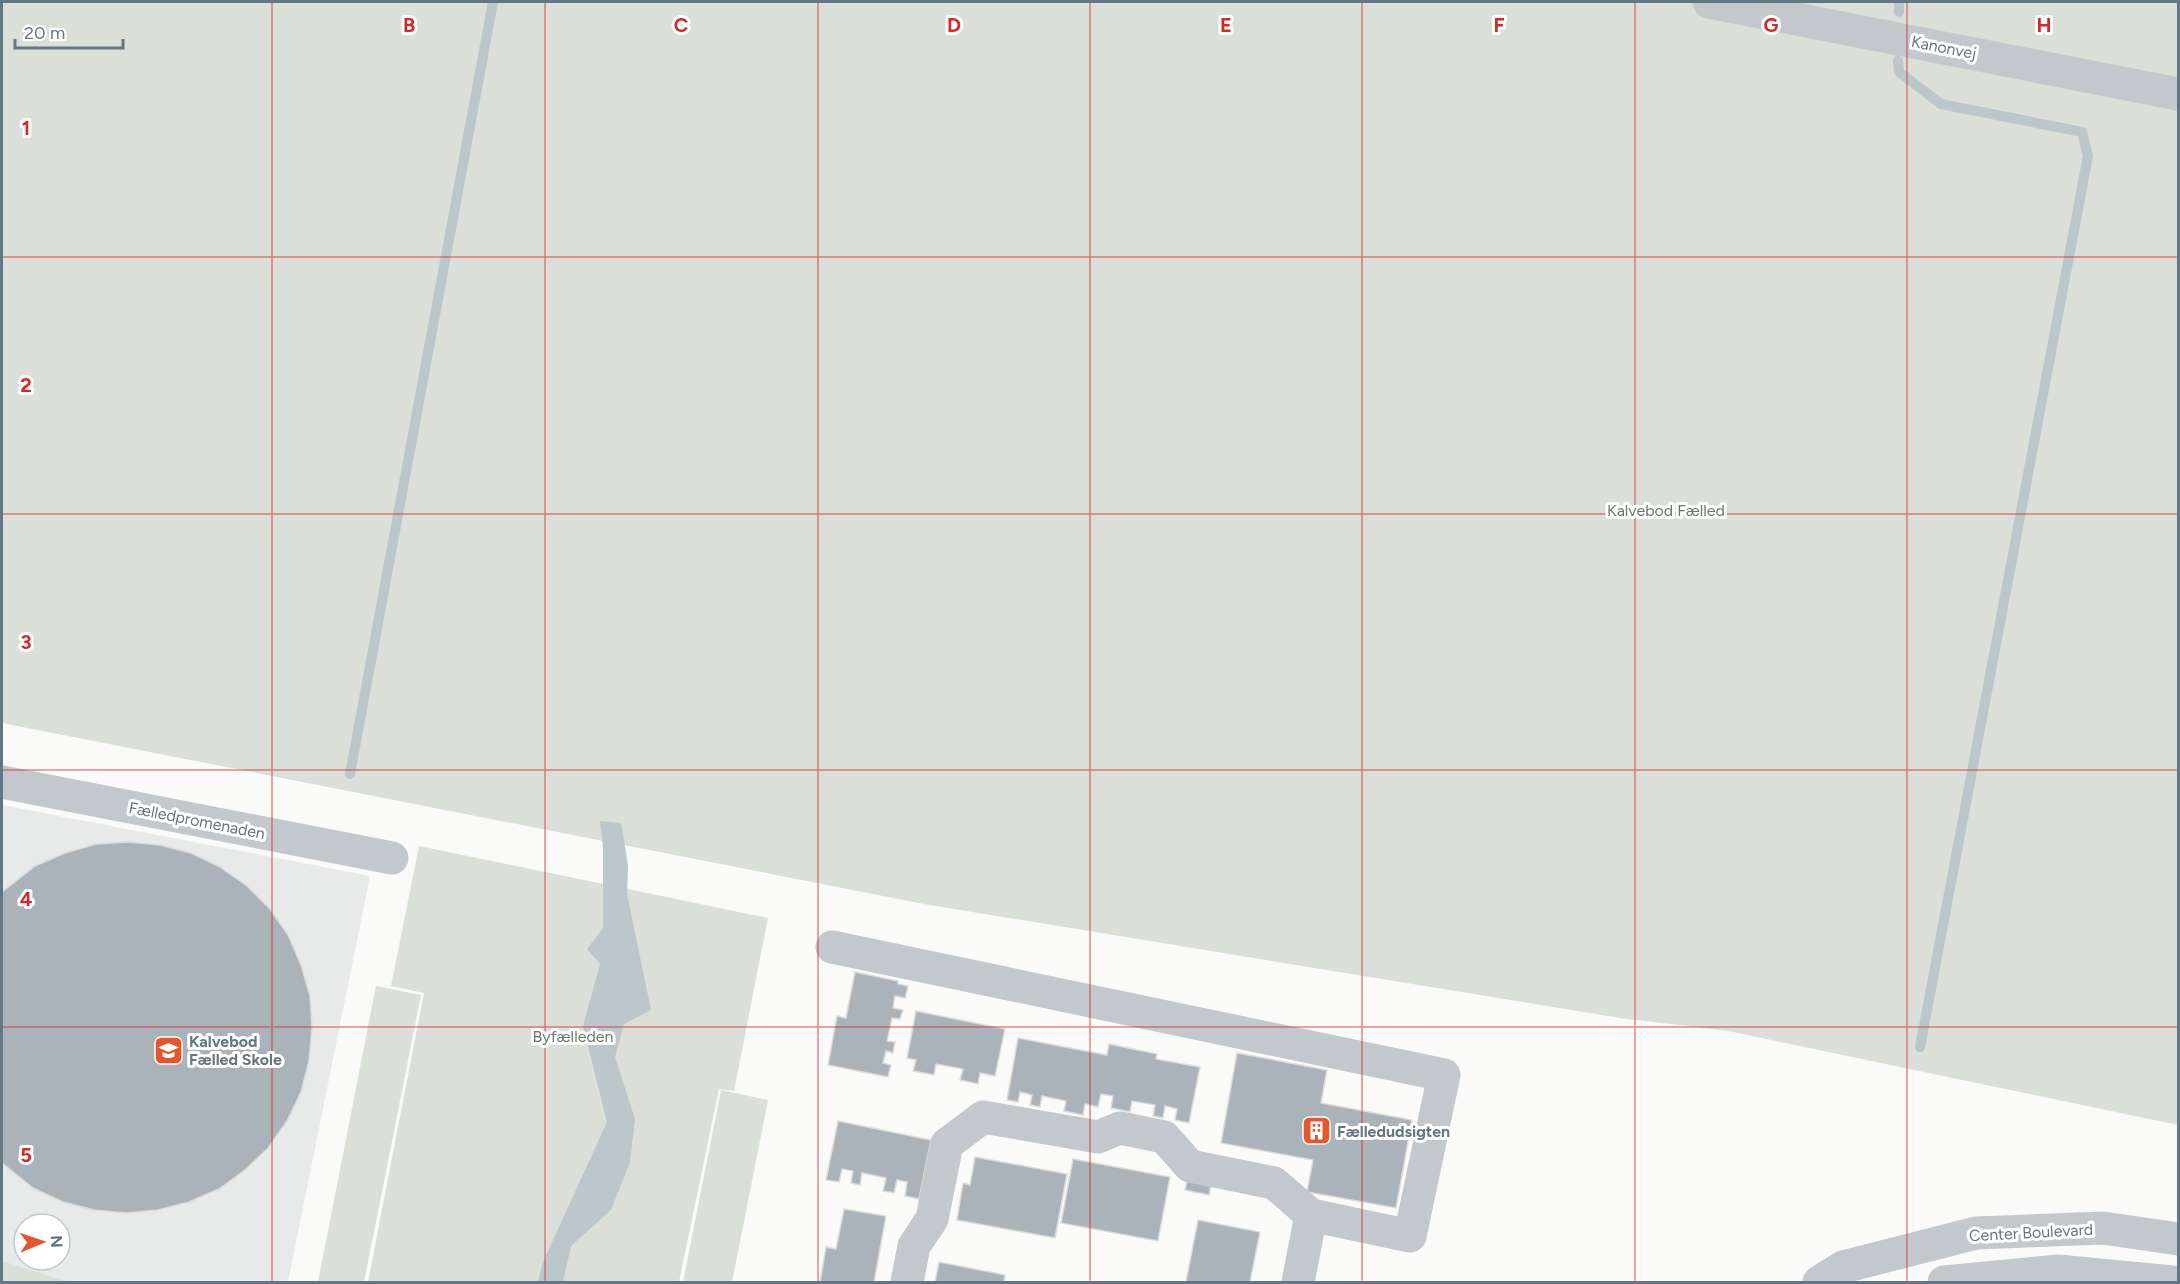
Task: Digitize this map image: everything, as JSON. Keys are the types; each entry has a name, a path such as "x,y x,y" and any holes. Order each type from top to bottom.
{"street":[{"name":"Kanonvej","path":"1709,2 2178,93"},
{"name":"Fælledpromenaden","path":"2,782 392,858"},
{"path":"832,947 1443,1075 1410,1236 1311,1215 1274,1183 1190,1166 1164,1137 1120,1128 1098,1137 983,1117 947,1144 932,1219 914,1246 907,1282"},
{"path":"1298,1282 1311,1215"},
{"name":"Center Boulevard","path":"1819,1282 1843,1267 1976,1233 2103,1228 2178,1239"},
{"path":"1944,1282 2058,1271 2172,1282"}],"shaded area":[{"name":"Kalvebod Fælled Skole","path":"2,805 370,876 288,1282 2,1282"},
{"path":"600,821 621,823 628,865 627,894 651,1010 624,1024 615,1057 635,1119 630,1162 611,1210 571,1246 563,1282 538,1282 543,1262 607,1122 583,1026 600,964 587,949 603,928 603,847"}],"green space":[{"name":"Kalvebod Fælled","path":"2,2 2178,2 2178,1125 1728,1031 1620,1018 924,904 2,723"},
{"name":"Byfælleden","path":"419,846 768,918 734,1091 719,1089 679,1282 368,1282 424,993 391,986"},
{"path":"376,986 421,995 364,1282 318,1282"},
{"path":"721,1090 768,1100 732,1282 683,1282"},
{"path":"2,1261 12,1264 12,1272 37,1272 68,1282 2,1282"}],"building":[{"name":"Kalvebod Fælled Skole","path":"128,842 160,845 191,853 220,867 247,886 270,909 288,935 301,965 310,996 312,1028 309,1061 301,1092 287,1121 268,1148 245,1170 219,1189 189,1202 158,1210 126,1213 94,1210 63,1202 33,1188 2,1163 2,892 35,866 65,853 96,844"},
{"path":"855,972 898,981 898,984 908,986 905,998 895,996 893,1008 903,1010 900,1019 892,1018 887,1041 895,1042 893,1053 886,1051 883,1063 891,1065 888,1077 828,1065 837,1016 846,1018"},
{"path":"916,1011 1005,1029 995,1076 980,1073 978,1084 960,1080 963,1069 936,1064 934,1075 913,1071 916,1060 907,1058"},
{"path":"1018,1038 1107,1055 1109,1044 1157,1054 1156,1059 1200,1067 1189,1123 1175,1120 1177,1109 1165,1106 1163,1118 1153,1116 1155,1105 1132,1101 1130,1112 1111,1108 1113,1096 1101,1094 1098,1107 1085,1104 1083,1115 1064,1111 1066,1101 1042,1096 1040,1107 1030,1105 1032,1095 1020,1092 1018,1102 1007,1100"},
{"name":"Fælledudsigten","path":"1237,1053 1327,1070 1321,1103 1412,1120 1396,1208 1307,1192 1313,1160 1221,1143"},
{"path":"838,1121 931,1140 919,1199 905,1196 907,1182 897,1180 894,1193 883,1191 886,1178 862,1173 860,1185 851,1183 853,1171 842,1169 839,1182 826,1180"},
{"path":"975,1157 1067,1174 1055,1238 957,1220 963,1183 970,1185"},
{"path":"1073,1159 1170,1177 1158,1241 1061,1223"},
{"path":"1187,1181 1211,1185 1209,1195 1185,1190"},
{"path":"844,1209 886,1216 874,1282 820,1282 826,1247 836,1249"},
{"path":"1198,1220 1260,1232 1250,1282 1186,1282"},
{"path":"939,1262 1005,1275 1004,1282 935,1282"}],"waterway":[{"path":"350,774 493,2"},
{"path":"1899,2 1899,12"},
{"path":"1898,61 1899,72 1941,104 2082,132 2088,156 1920,1047"}],"place":[{"name":"Kalvebod Fælled Skole","path":"168,1050"},
{"name":"Fælledudsigten","path":"1316,1131"}]}
